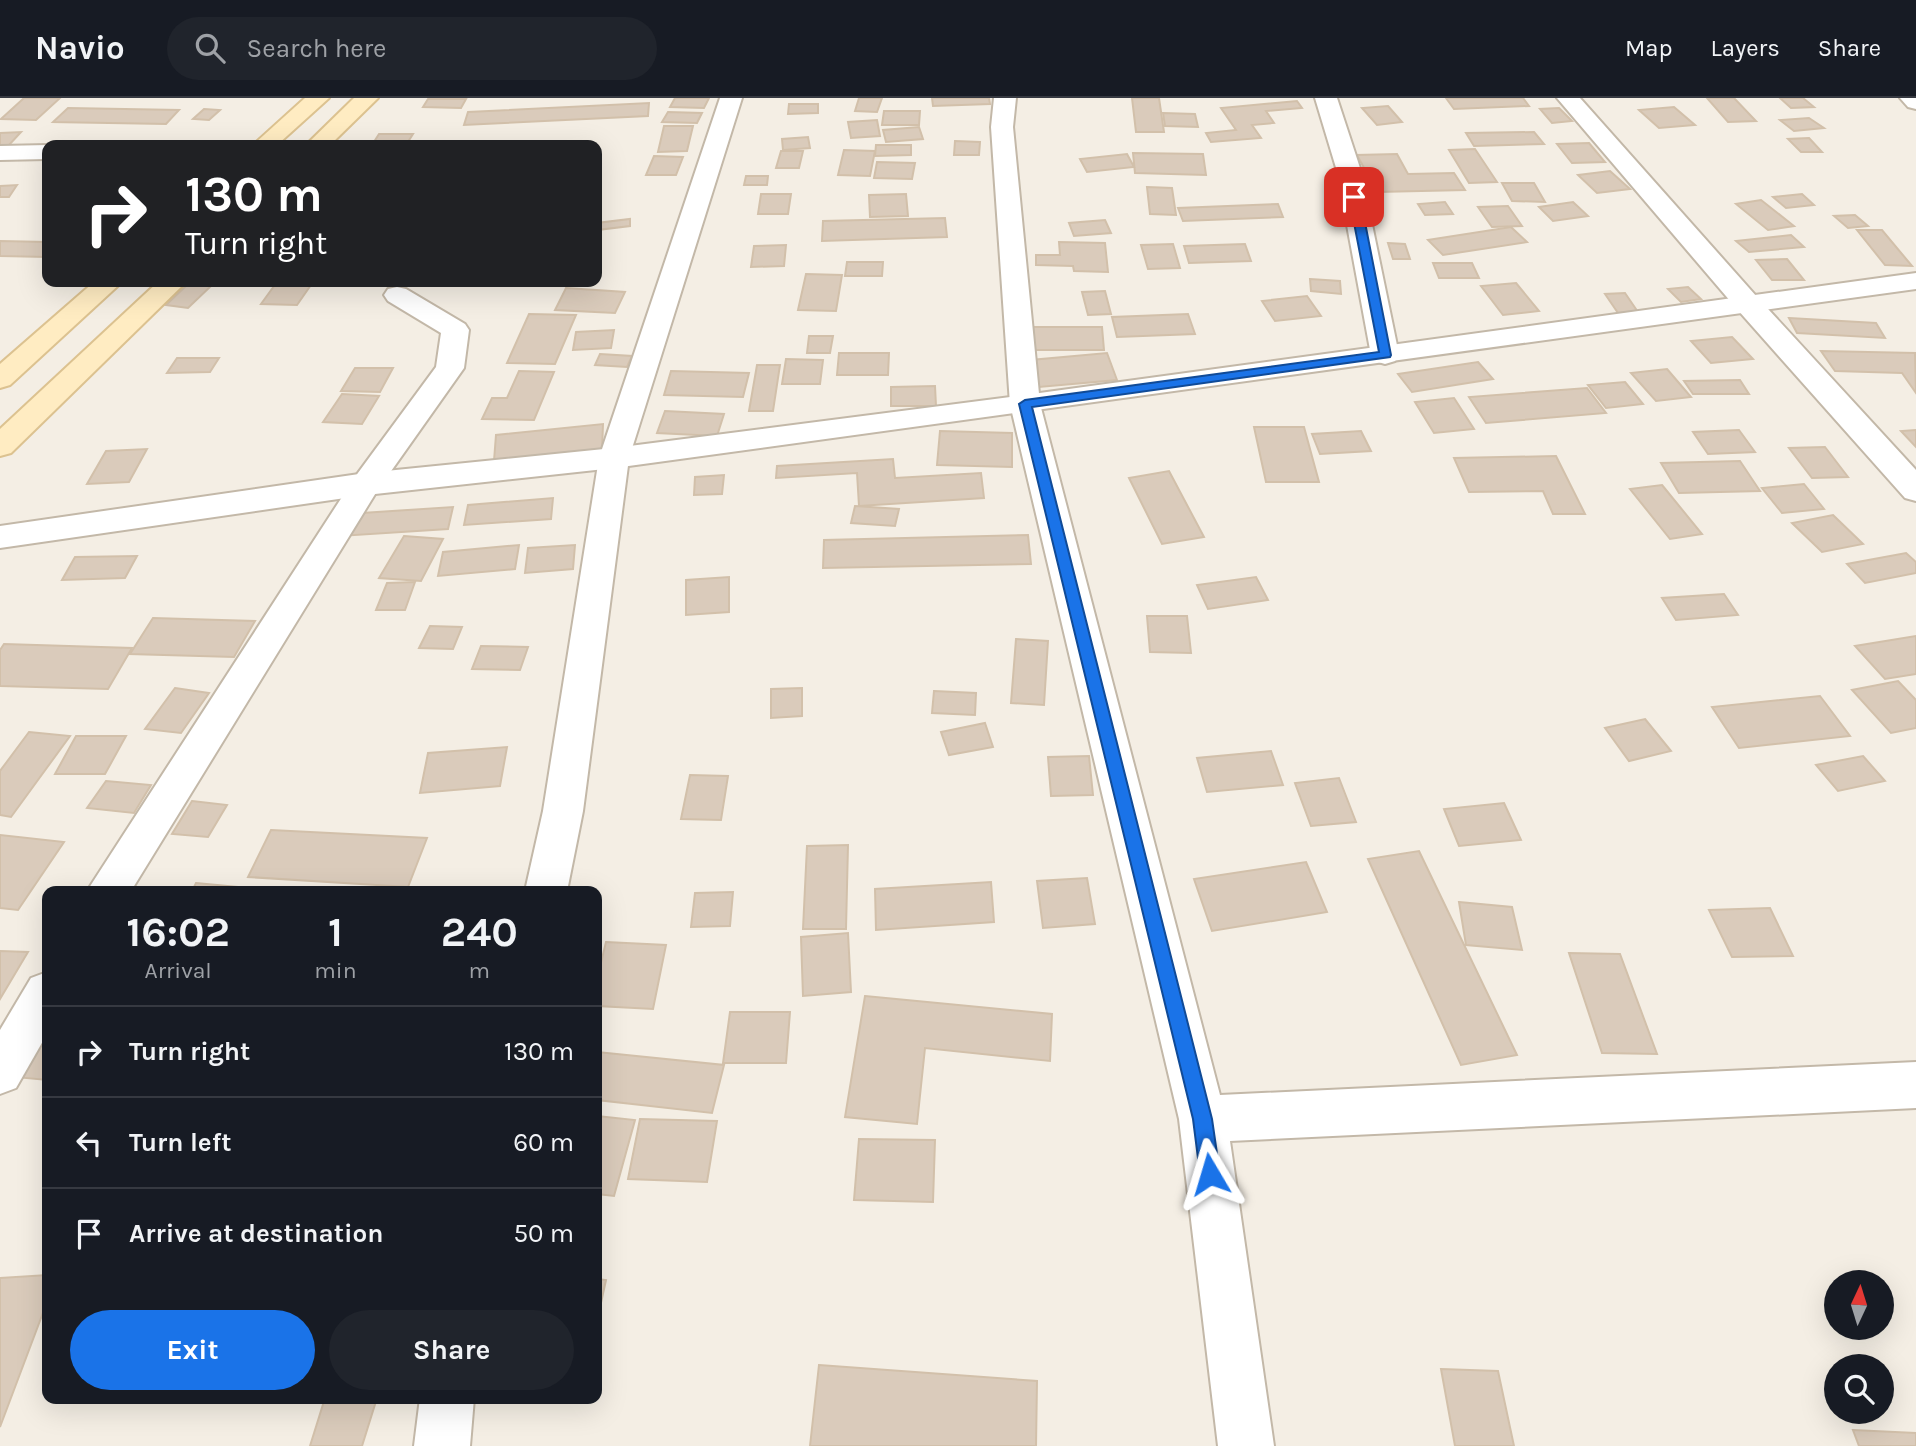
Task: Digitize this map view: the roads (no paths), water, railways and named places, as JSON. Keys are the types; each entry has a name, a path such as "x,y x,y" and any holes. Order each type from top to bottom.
{"main road":[{"path":"270,140 318,98"},
{"path":"322,140 367,98"},
{"path":"0,379 103,287"},
{"path":"0,446 168,287"}],"street":[{"path":"547,886 563,811 614,458 731,98"},
{"path":"1005,98 1002,127 1025,404 1203,1119 1246,1446"},
{"path":"1326,98 1349,171 1385,355"},
{"path":"1568,98 1747,303 1916,490"},
{"path":"1911,98 1916,102"},
{"path":"0,153 42,152"},
{"path":"0,537 366,484 614,458 1916,281"},
{"path":"111,886 366,484 450,368 454,330 397,295"},
{"path":"0,1072 42,1001"},
{"path":"1203,1119 1916,1085"},
{"path":"442,1446 446,1404"}]}
